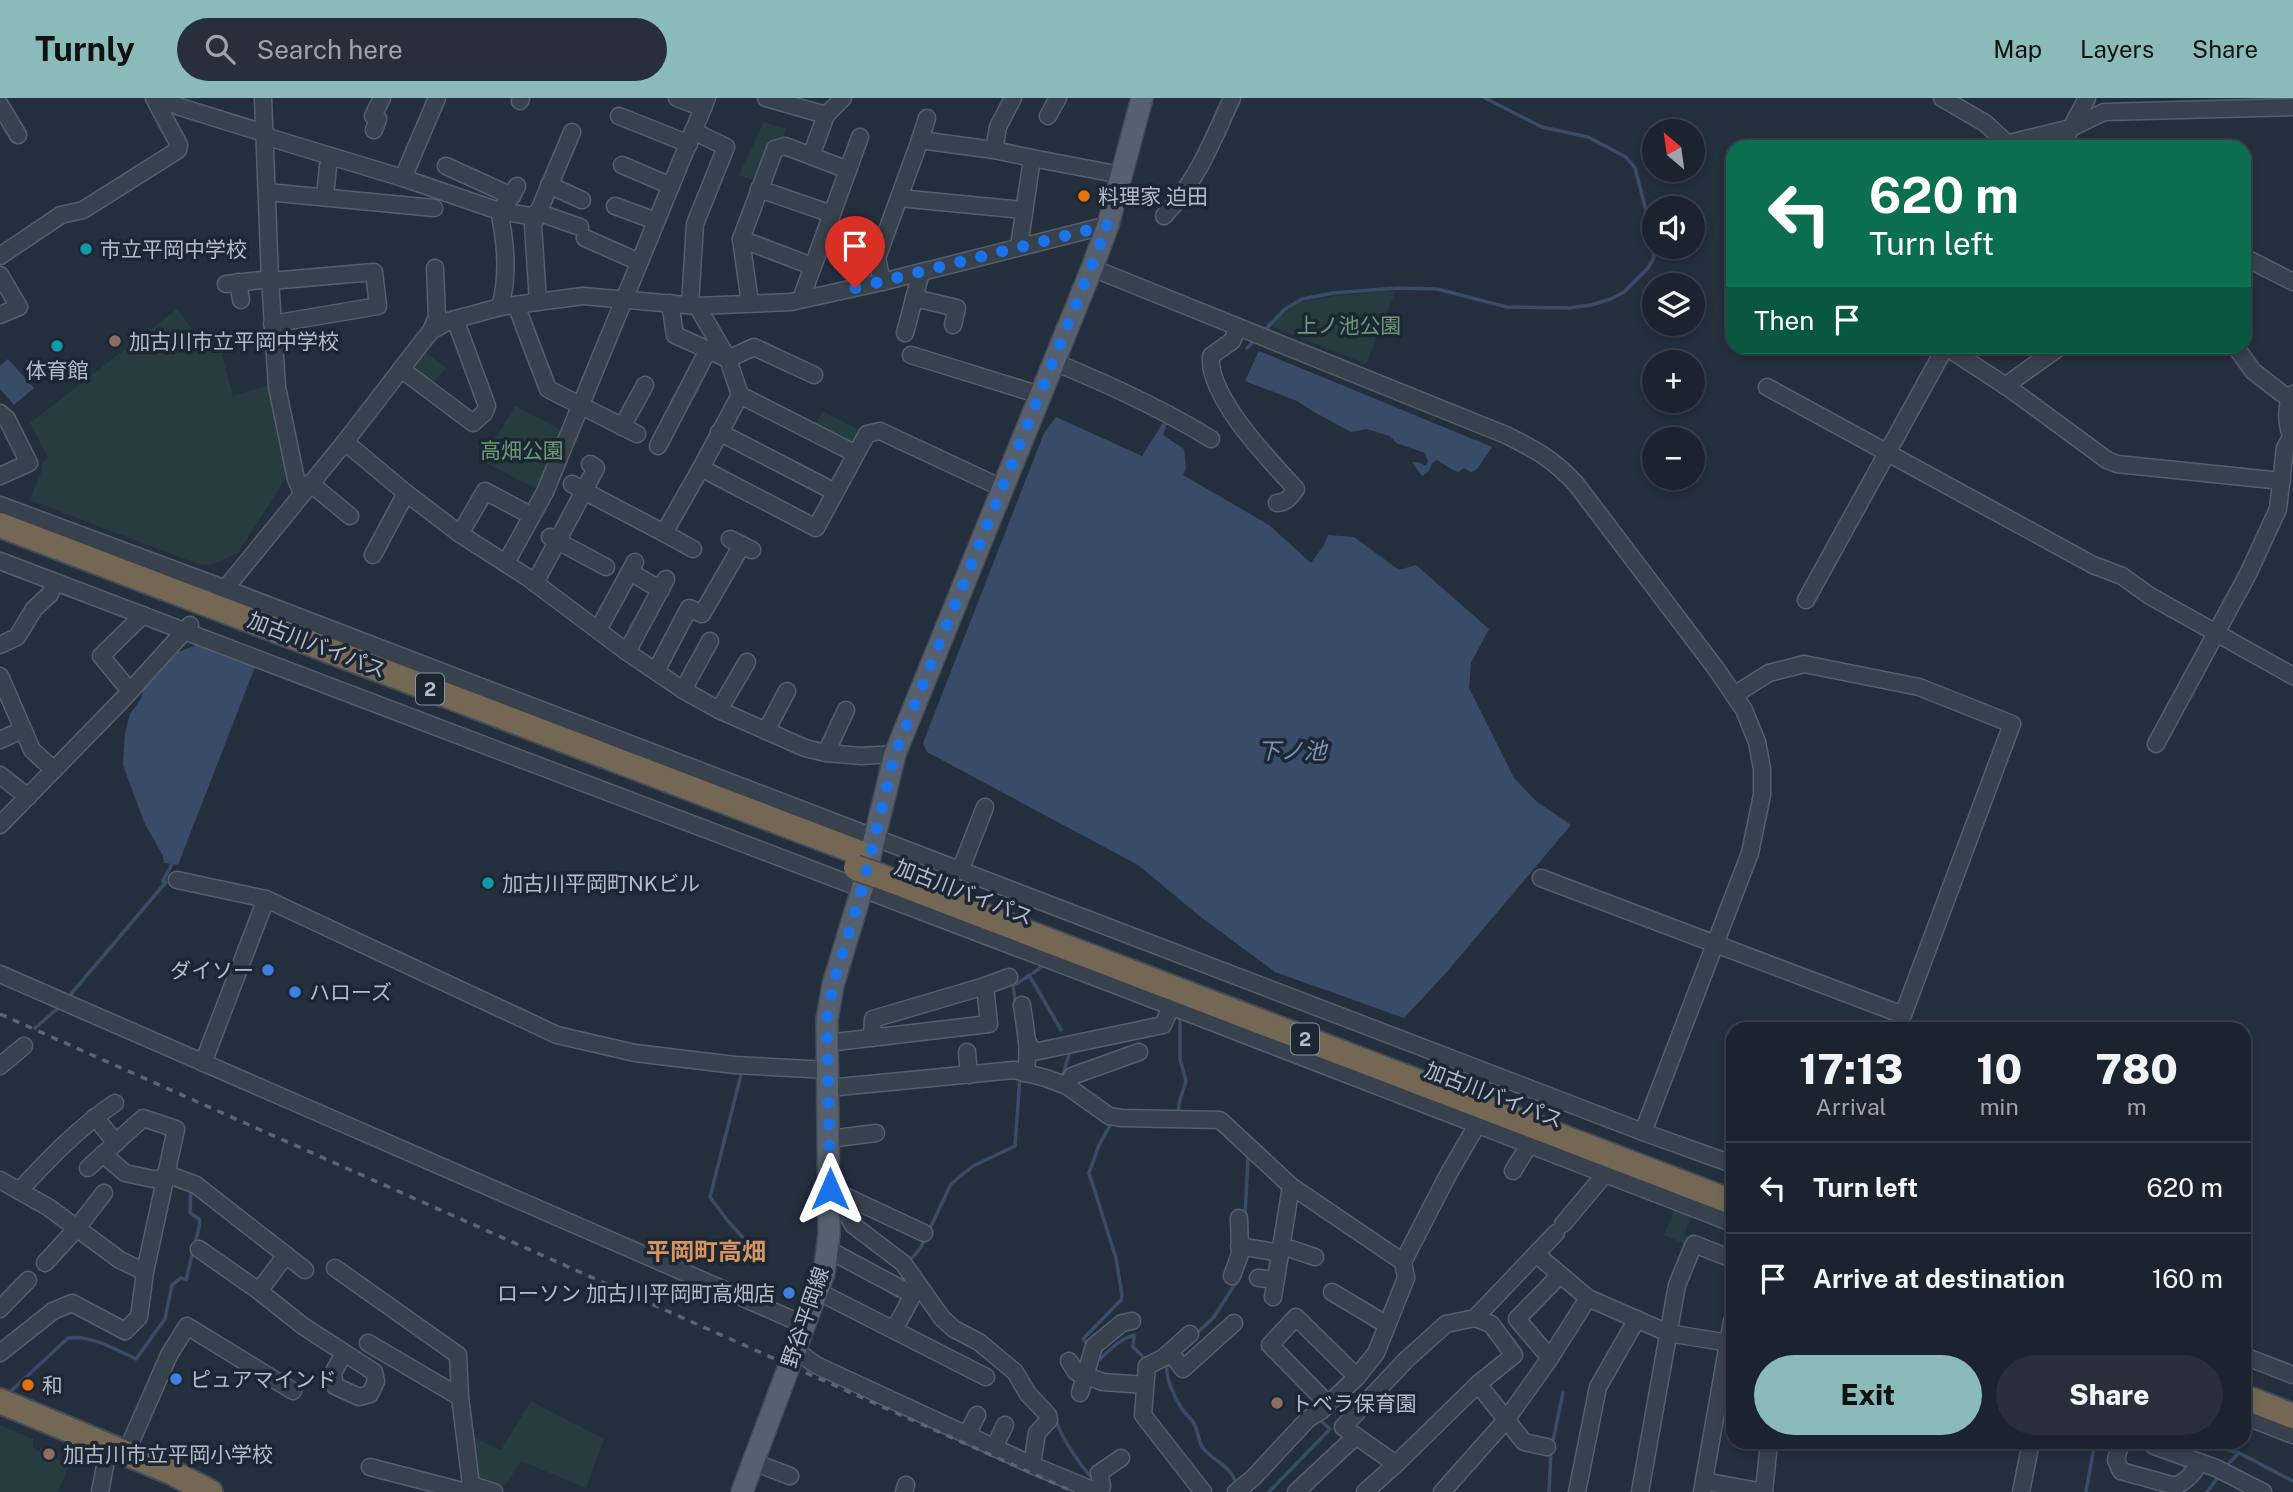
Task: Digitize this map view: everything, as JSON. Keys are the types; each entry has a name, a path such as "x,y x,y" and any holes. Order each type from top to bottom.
{"highway":[{"name":"加古川バイパス","path":"2,512 868,864 1726,1200"},
{"name":"加古川バイパス","path":"0,542 1726,1184"},
{"path":"2251,1384 2293,1399"},
{"path":"2251,1400 2293,1416"},
{"path":"0,1401 118,1449 210,1492"}],"main road":[{"name":"野谷平岡線","path":"747,1491 753,1462 824,1273 830,1189 827,1018 833,985 868,864 895,754 1092,268 1108,225 1142,98"}],"street":[{"path":"156,98 499,211 537,215 583,232 639,262"},
{"path":"0,256 61,215 83,210 178,150 179,145 156,98"},
{"path":"264,98 270,280 277,387 296,480 306,488 346,507"},
{"path":"374,130 379,118 373,116 382,98"},
{"path":"403,178 413,140 437,98"},
{"path":"506,563 545,492 705,103 677,98"},
{"path":"766,98 826,116"},
{"path":"811,156 826,116 843,98"},
{"path":"994,150 998,127 1013,98"},
{"path":"1164,216 1190,185 1231,98"},
{"path":"1942,98 1985,123 2004,140"},
{"path":"2065,140 2087,98"},
{"path":"0,105 18,135"},
{"path":"2028,140 2071,128 2104,112 2293,107"},
{"path":"619,116 726,147 695,224 694,305 728,359 740,394 856,454"},
{"path":"882,282 877,258 927,118"},
{"path":"538,302 533,225 572,132"},
{"path":"801,299 860,137"},
{"path":"920,139 994,150 1121,176"},
{"path":"750,303 741,239 775,149 785,146 848,170"},
{"path":"1019,247 1032,159"},
{"path":"622,165 671,186"},
{"path":"325,196 328,166"},
{"path":"446,166 515,191 499,211 498,248 508,306 548,389 630,430 645,385"},
{"path":"549,185 582,200"},
{"path":"759,190 832,215"},
{"path":"267,192 434,208"},
{"path":"899,198 1024,210"},
{"path":"406,222 407,205"},
{"path":"615,206 656,221"},
{"path":"432,331 455,319 508,306 583,296 694,305 791,302 1108,225"},
{"path":"741,239 812,266"},
{"path":"2251,261 2293,282"},
{"path":"223,592 432,331 437,317 435,268"},
{"path":"1092,268 1506,435 1542,453 1576,484 1744,710 1757,743 1762,769 1762,794 1750,853 1643,1132"},
{"path":"241,300 232,283 382,271 378,306 272,324"},
{"path":"905,332 921,272"},
{"path":"0,275 19,307 0,315"},
{"path":"914,298 962,310 953,325"},
{"path":"670,303 675,335 728,359 754,347 815,375"},
{"path":"401,369 473,423 484,413 487,405 455,319"},
{"path":"1238,327 1232,341 1211,356 1210,365 1236,419 1296,489 1285,502 1277,503"},
{"path":"658,446 673,427 708,350"},
{"path":"1806,600 1942,354"},
{"path":"1956,354 2091,450 2117,464 2282,481"},
{"path":"2004,386 2050,354"},
{"path":"2155,744 2248,574 2278,509 2285,448 2292,439 2288,426 2291,397 2253,370 2241,354"},
{"path":"911,355 939,369 980,371 1040,395"},
{"path":"1054,362 1178,419 1211,439"},
{"path":"1766,387 2093,565 2122,576 2150,596 2293,676"},
{"path":"664,533 740,394"},
{"path":"0,413 7,419 29,463 0,476"},
{"path":"701,468 816,528 867,434 880,431 1002,488"},
{"path":"719,432 835,492"},
{"path":"345,442 460,534 535,583 683,690 719,710 805,748 860,756 895,754"},
{"path":"535,583 578,487 596,468 590,464"},
{"path":"578,487 693,549"},
{"path":"0,491 2,512 223,592 868,864 1171,1007 1726,1221"},
{"path":"460,534 485,491 532,516"},
{"path":"373,555 393,533 406,493"},
{"path":"553,538 607,568"},
{"path":"656,671 689,608 702,614 724,589 741,545"},
{"path":"0,561 143,615 868,864 960,871 1726,1162"},
{"path":"598,630 632,567 664,584 627,652"},
{"path":"0,645 17,637 34,609 50,594 55,582"},
{"path":"131,691 101,656 143,615"},
{"path":"0,825 131,691 187,628"},
{"path":"683,690 710,641"},
{"path":"719,710 747,662"},
{"path":"1541,878 1903,1015 2012,724 1919,687 1804,664 1769,673 1734,695"},
{"path":"0,676 32,750 54,770"},
{"path":"766,731 787,691"},
{"path":"826,753 846,710"},
{"path":"0,740 22,730"},
{"path":"0,775 28,797"},
{"path":"960,871 973,821 985,807"},
{"path":"177,880 266,899 557,1035 635,1053 828,1079 969,1075 1014,1070 1067,1086 1114,1117 1220,1120 1292,1186 1403,1262 1406,1270 1406,1278 1376,1353 1357,1377 1308,1419 1253,1478 1236,1492"},
{"path":"203,1063 266,899"},
{"path":"0,974 805,1325"},
{"path":"872,1038 873,1019 985,986 1009,976"},
{"path":"827,1044 989,1024 985,986"},
{"path":"1022,1005 1027,1041 1027,1068 1024,1073"},
{"path":"1027,1041 1034,1052 1163,1025 1171,1007"},
{"path":"0,1066 24,1046"},
{"path":"967,1052 969,1075"},
{"path":"1067,1086 1072,1076 1116,1056 1139,1052"},
{"path":"19,1191 58,1149 115,1103"},
{"path":"95,1117 116,1143"},
{"path":"0,1353 53,1311 72,1303 125,1331 139,1317 145,1272 176,1129 144,1118 88,1168"},
{"path":"1403,1262 1477,1125"},
{"path":"829,1139 876,1133"},
{"path":"1513,1171 1529,1145"},
{"path":"103,1154 125,1173 153,1179 175,1177 195,1185 305,1269"},
{"path":"1475,1318 1605,1174"},
{"path":"0,1180 48,1207 120,1260 145,1272"},
{"path":"1273,1297 1281,1276 1281,1250 1292,1186"},
{"path":"830,1189 875,1203 919,1227"},
{"path":"830,1189 853,1225 903,1263 942,1318 954,1329 979,1342 1010,1367 1022,1392 1048,1415 1049,1420 1037,1433 1032,1465"},
{"path":"45,1263 104,1193"},
{"path":"1232,1276 1240,1254 1239,1217"},
{"path":"1641,1492 1677,1285 1694,1244 1726,1257"},
{"path":"1239,1246 1315,1257"},
{"path":"827,1249 913,1295 894,1330"},
{"path":"259,1291 286,1255"},
{"path":"205,1260 259,1291 303,1326 344,1353"},
{"path":"1543,1260 1588,1298 1668,1332 1726,1342"},
{"path":"335,1268 458,1355 468,1490"},
{"path":"1550,1358 1517,1319 1560,1275"},
{"path":"1258,1278 1281,1276"},
{"path":"0,1309 17,1285"},
{"path":"817,1291 894,1330 964,1372 986,1377"},
{"path":"1332,1292 1387,1325"},
{"path":"1442,1492 1506,1420 1588,1298"},
{"path":"1328,1404 1270,1345 1296,1317 1357,1377"},
{"path":"1370,1490 1478,1384 1514,1355 1491,1324 1475,1318 1446,1324 1406,1360 1343,1427 1396,1464"},
{"path":"1577,1492 1598,1387 1637,1319"},
{"path":"1080,1392 1094,1346 1111,1327 1132,1321"},
{"path":"1173,1345 1183,1368 1215,1334 1234,1323"},
{"path":"100,1492 118,1449 187,1326 272,1386 293,1391"},
{"path":"1190,1334 1173,1345 1163,1358 1142,1360 1145,1385 1143,1415 1182,1457 1203,1492"},
{"path":"368,1343 386,1349 460,1397"},
{"path":"795,1350 816,1366 1032,1465 1098,1492 1102,1486 1099,1473 1121,1458"},
{"path":"2251,1359 2293,1375"},
{"path":"1726,1360 1703,1487 1764,1492 1768,1449"},
{"path":"1069,1361 1076,1372 1103,1382 1145,1385"},
{"path":"1478,1384 1524,1442 1547,1447"},
{"path":"967,1435 977,1415"},
{"path":"2251,1419 2293,1435"},
{"path":"994,1448 1005,1425"},
{"path":"1296,1492 1356,1436"},
{"path":"2021,1492 2030,1449"},
{"path":"2119,1449 2116,1460 2121,1471 2175,1486 2196,1470 2200,1462"},
{"path":"2163,1449 2217,1468 2263,1492"},
{"path":"1054,1458 1066,1479"},
{"path":"753,1462 790,1476"},
{"path":"370,1466 468,1490 494,1492"}],"green space":[{"path":"764,122 786,129 757,182 739,175"},
{"name":"上ノ池公園","path":"1396,290 1366,364 1266,324 1301,302"},
{"path":"177,309 203,345 220,348 233,396 270,385 289,473 238,553 211,565 198,564 30,500 42,470 42,463 48,458 30,423"},
{"path":"424,351 446,368 431,386 409,369"},
{"name":"高畑公園","path":"515,406 561,430 537,489 482,461"},
{"path":"823,411 863,432 851,448 814,428"},
{"path":"1675,1208 1693,1213 1684,1234 1693,1238 1690,1246 1664,1235"},
{"path":"531,1401 604,1439 586,1488 521,1461 504,1487 480,1480 472,1437 501,1450"},
{"path":"0,1425 33,1439 33,1448 69,1465 58,1492 0,1492"}],"water":[{"path":"1259,351 1492,447 1477,469 1471,472 1464,468 1458,472 1437,460 1422,476 1412,462 1426,466 1428,462 1425,453 1396,443 1390,436 1366,429 1351,432 1297,401 1245,381"},
{"path":"8,359 34,388 14,405 0,389 0,366"},
{"name":"下ノ池","path":"1056,417 1142,456 1166,418 1169,418 1163,435 1184,449 1186,469 1183,475 1269,525 1311,563 1328,535 1354,537 1399,570 1416,565 1489,629 1471,663 1469,688 1514,778 1536,801 1571,825 1445,974 1404,1018 1275,972 1202,918 1138,865 927,752 923,743 1044,433"},
{"path":"200,644 255,667 178,865 164,863 163,856 144,822 123,765 125,733 130,714 141,699 145,682 170,655"}],"waterway":[{"path":"1264,331 1284,310 1302,299 1333,293 1397,288 1437,289 1507,307 1569,308 1591,305 1624,292 1648,268 1654,257 1649,222 1635,168 1626,157 1588,137 1542,127 1485,98"},
{"path":"1247,348 1256,339"},
{"path":"71,994 166,882 163,881 172,864"},
{"path":"1033,973 1044,965"},
{"path":"1029,975 1061,1030"},
{"path":"1016,1005 1013,986 1030,975"},
{"path":"35,1028 57,1009"},
{"path":"1178,1114 1186,1081 1180,1059 1180,1017"},
{"path":"1062,1077 1070,1052"},
{"path":"742,1071 710,1197 747,1242"},
{"path":"909,1262 921,1247 951,1184 973,1166 1015,1146 1020,1076"},
{"path":"1090,1347 1083,1339 1122,1296 1116,1258 1089,1173 1099,1145 1112,1122"},
{"path":"1245,1216 1250,1155"},
{"path":"191,1188 190,1213 199,1219 200,1223 195,1244"},
{"path":"9,1393 68,1338 85,1338 136,1359 165,1319 172,1285 181,1278 186,1280 193,1251"},
{"path":"1195,1335 1214,1317 1237,1281"},
{"path":"1097,1356 1100,1359 1120,1342 1134,1335 1133,1347 1145,1359"},
{"path":"1168,1362 1170,1386 1182,1409 1195,1425 1201,1445 1230,1472 1236,1484"},
{"path":"1549,1492 1551,1450 1563,1393"},
{"path":"1269,1492 1330,1429 1319,1419"},
{"path":"1056,1421 1078,1461 1095,1482"},
{"path":"2086,1492 2094,1449"},
{"path":"2225,1449 2239,1453 2229,1463"},
{"path":"2239,1453 2293,1481"},
{"path":"2207,1492 2218,1477"}],"railway":[{"path":"0,1014 1074,1492"}],"place":[{"name":"料理家 迫田","path":"1084,196"},
{"name":"市立平岡中学校","path":"86,249"},
{"name":"加古川市立平岡中学校","path":"115,341"},
{"name":"体育館","path":"57,346"},
{"name":"加古川平岡町NKビル","path":"488,883"},
{"name":"ダイソー","path":"268,970"},
{"name":"ハローズ","path":"295,992"},
{"name":"ローソン 加古川平岡町高畑店","path":"789,1293"},
{"name":"ピュアマインド","path":"176,1379"},
{"name":"和","path":"28,1385"},
{"name":"トベラ保育園","path":"1277,1403"},
{"name":"加古川市立平岡小学校","path":"49,1454"}],"district":[{"name":"平岡町高畑","path":"706,1251"}],"route":[{"path":"830,1189 827,1018 833,985 862,889 895,754 1108,225 855,288"}]}
